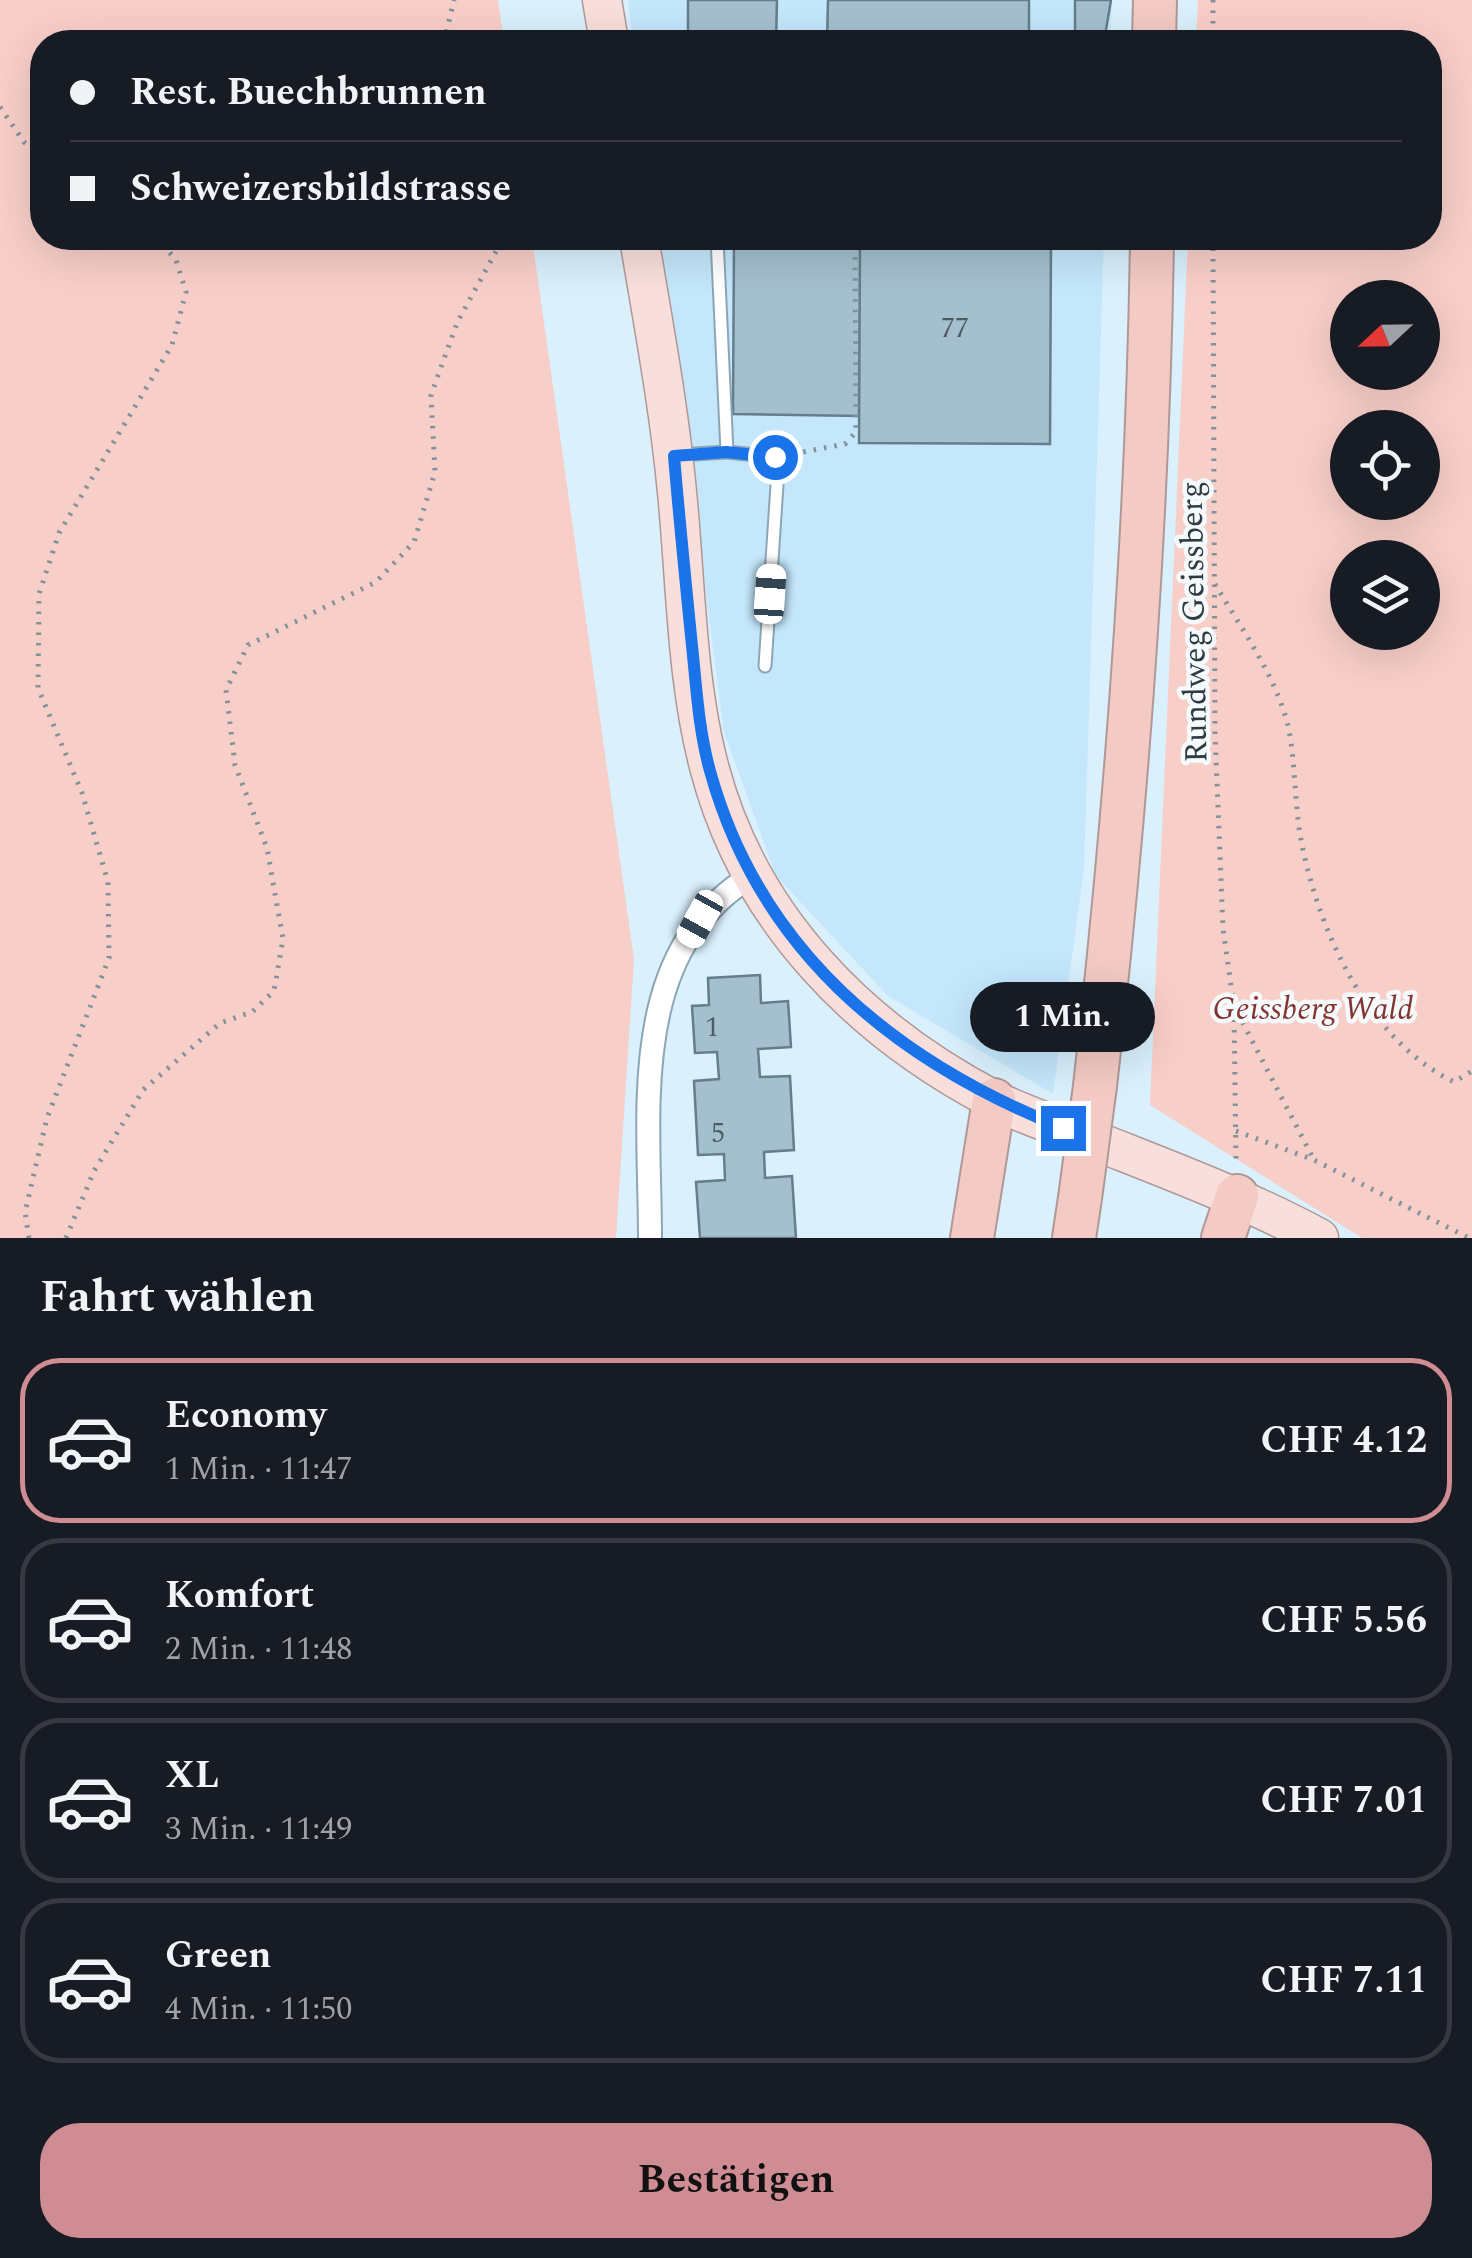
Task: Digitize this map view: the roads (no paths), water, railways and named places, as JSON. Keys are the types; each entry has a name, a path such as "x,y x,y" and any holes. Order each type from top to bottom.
{"highway":[{"path":"1154,30 1155,0"},
{"path":"1077,1218 1128,783 1149,402 1152,250"},
{"path":"972,1238 994,1100"},
{"path":"1222,1238 1237,1196"}],"main road":[{"path":"602,0 607,30"},
{"path":"641,250 674,456 707,754 732,834 753,875 820,974 870,1020 994,1100 1237,1196 1320,1238"}],"street":[{"path":"650,1238 648,1072 660,992 714,900 753,875"}],"lane":[{"path":"718,250 726,452"},
{"path":"674,456 726,452 775,457 778,486 765,666"}],"park label":[{"name":"Geissberg Wald","path":"1313,1008"}]}
